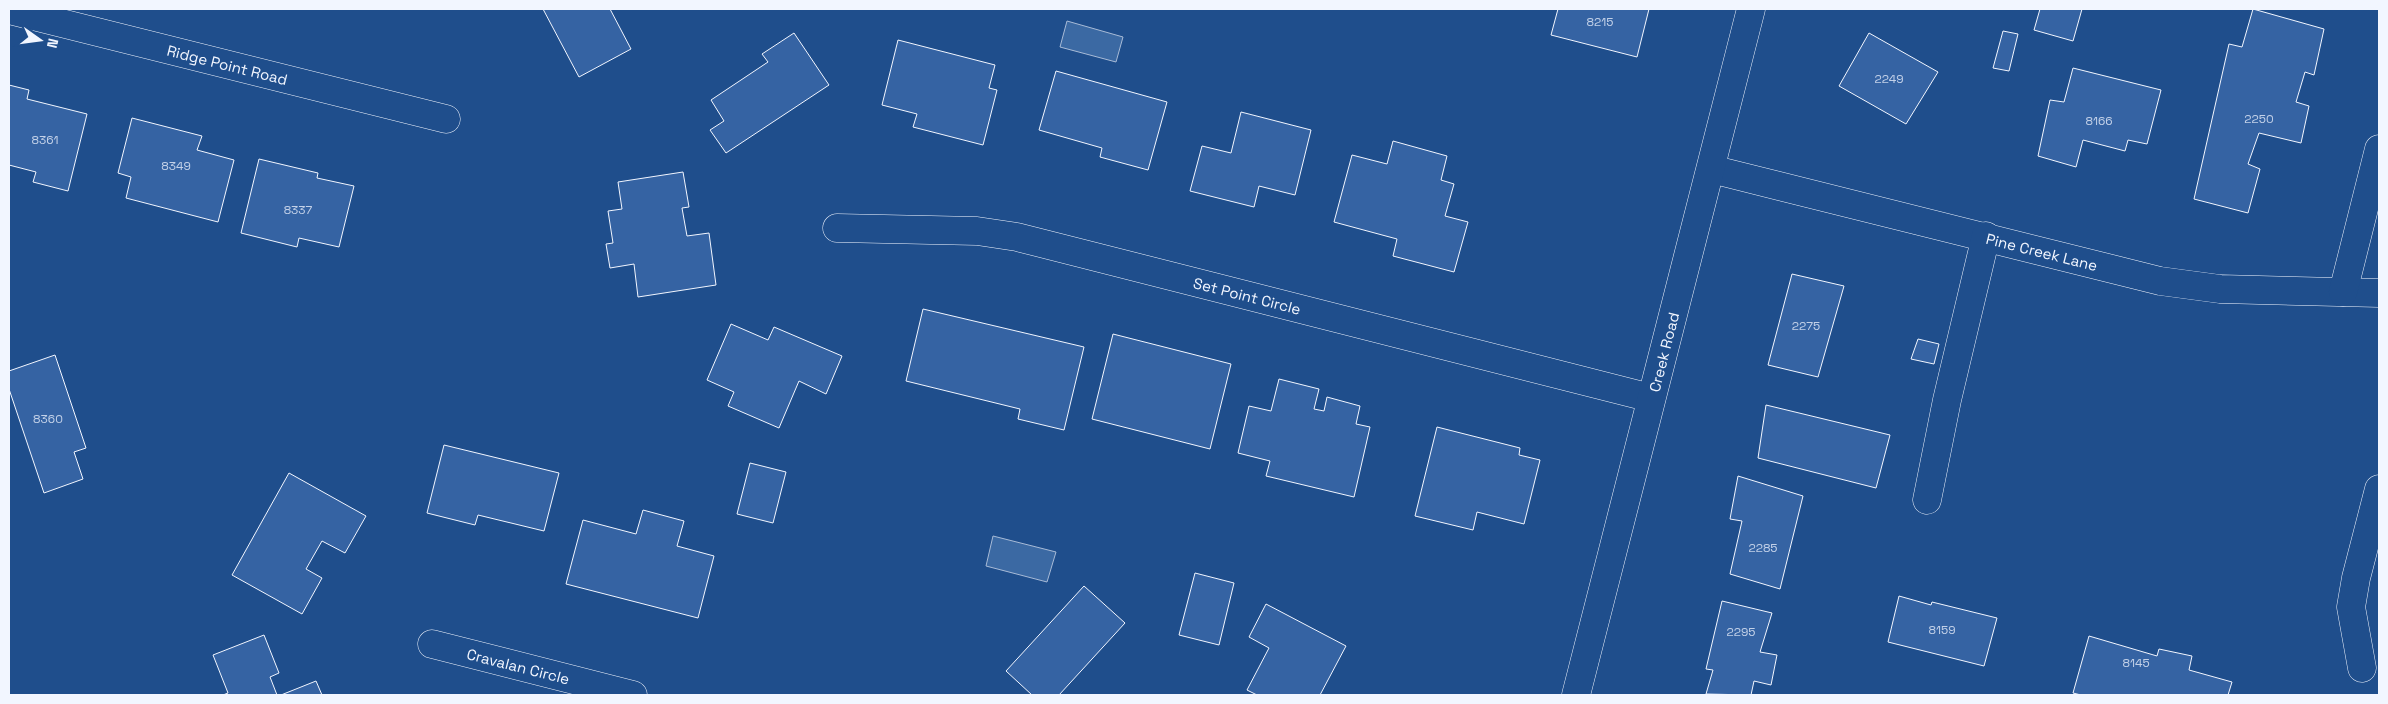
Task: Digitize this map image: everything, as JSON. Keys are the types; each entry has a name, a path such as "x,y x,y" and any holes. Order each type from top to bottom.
{"street":[{"name":"Creek Road","path":"1576,695 1751,9"},
{"name":"Ridge Point Road","path":"9,10 446,119"},
{"path":"2343,292 2379,149"},
{"name":"Pine Creek Lane","path":"1710,168 2160,281 2220,289 2379,292"},
{"name":"Set Point Circle","path":"837,228 977,231 1017,237 1652,398"},
{"path":"1928,500 1947,400 1986,236"},
{"path":"2362,668 2351,607 2356,578 2379,489"},
{"name":"Cravalan Circle","path":"432,644 633,695"}],"water":[{"path":"1067,21 1123,37 1116,62 1060,47"},
{"path":"993,536 1056,552 1047,582 986,566"}],"building":[{"path":"543,9 610,9 631,49 579,77"},
{"path":"1558,9 1649,9 1637,57 1551,35"},
{"path":"2040,9 2082,9 2073,41 2034,30"},
{"path":"2253,9 2324,29 2314,75 2305,72 2296,102 2309,106 2301,143 2259,133 2248,164 2260,169 2248,213 2194,199 2229,44 2242,47"},
{"path":"2003,31 2018,34 2009,71 1993,68"},
{"path":"794,33 829,85 726,153 710,130 724,121 711,100 768,62 762,54"},
{"path":"1869,33 1938,72 1906,124 1839,86"},
{"path":"898,40 995,65 989,88 997,90 983,145 913,127 917,114 882,105"},
{"path":"2073,68 2161,90 2147,144 2128,140 2125,151 2083,140 2076,167 2038,156 2050,100 2064,102"},
{"path":"1056,71 1167,102 1148,170 1100,157 1102,148 1039,130"},
{"path":"9,85 29,90 27,99 87,114 68,191 33,182 36,172 9,165"},
{"path":"1241,112 1311,130 1295,195 1259,186 1254,207 1190,191 1202,146 1231,153"},
{"path":"132,118 202,136 197,150 234,160 218,222 126,198 131,177 118,173"},
{"path":"1393,141 1447,156 1441,180 1454,184 1445,216 1468,222 1454,272 1393,256 1397,239 1334,222 1352,155 1387,164"},
{"path":"259,159 318,173 317,178 354,186 339,247 299,238 297,247 241,233"},
{"path":"683,172 689,207 682,208 687,236 709,233 716,285 638,297 634,264 610,268 606,244 613,243 608,211 622,209 618,182"},
{"path":"1792,274 1844,286 1818,377 1768,365"},
{"path":"923,309 1084,347 1064,430 1018,419 1020,409 906,381"},
{"path":"731,324 768,340 774,327 842,356 826,394 799,381 779,428 728,406 734,392 707,380"},
{"path":"1113,334 1231,364 1210,449 1092,419"},
{"path":"1918,339 1939,344 1934,364 1911,359"},
{"path":"55,355 86,448 74,452 83,479 44,493 9,389 9,371"},
{"path":"1279,379 1319,389 1314,409 1324,411 1327,397 1360,406 1356,424 1370,427 1354,497 1266,476 1270,461 1238,453 1249,406 1271,411"},
{"path":"1766,405 1890,435 1876,488 1758,458"},
{"path":"1437,427 1520,448 1519,455 1540,460 1524,524 1477,512 1473,530 1415,516"},
{"path":"444,445 559,473 544,531 478,515 475,525 427,513"},
{"path":"750,463 786,472 773,523 737,514"},
{"path":"289,473 366,516 345,553 322,541 306,569 322,578 302,614 232,575"},
{"path":"1738,476 1803,496 1780,589 1730,574 1742,521 1730,519"},
{"path":"643,510 684,521 677,546 714,556 698,618 566,584 583,520 636,534"},
{"path":"1195,573 1234,583 1219,645 1179,635"},
{"path":"1084,586 1125,623 1059,695 1032,695 1006,671"},
{"path":"1899,596 1931,605 1932,602 1997,618 1984,666 1888,642"},
{"path":"1722,601 1772,613 1760,652 1777,655 1771,685 1754,681 1751,695 1706,694 1713,670 1706,669"},
{"path":"1266,604 1346,646 1320,695 1257,695 1247,690 1269,648 1249,637"},
{"path":"264,635 279,673 270,677 277,695 223,695 228,693 213,655"},
{"path":"2089,636 2157,656 2159,649 2192,656 2189,670 2232,682 2228,695 2081,695 2073,693"},
{"path":"316,681 322,695 281,695"}]}
